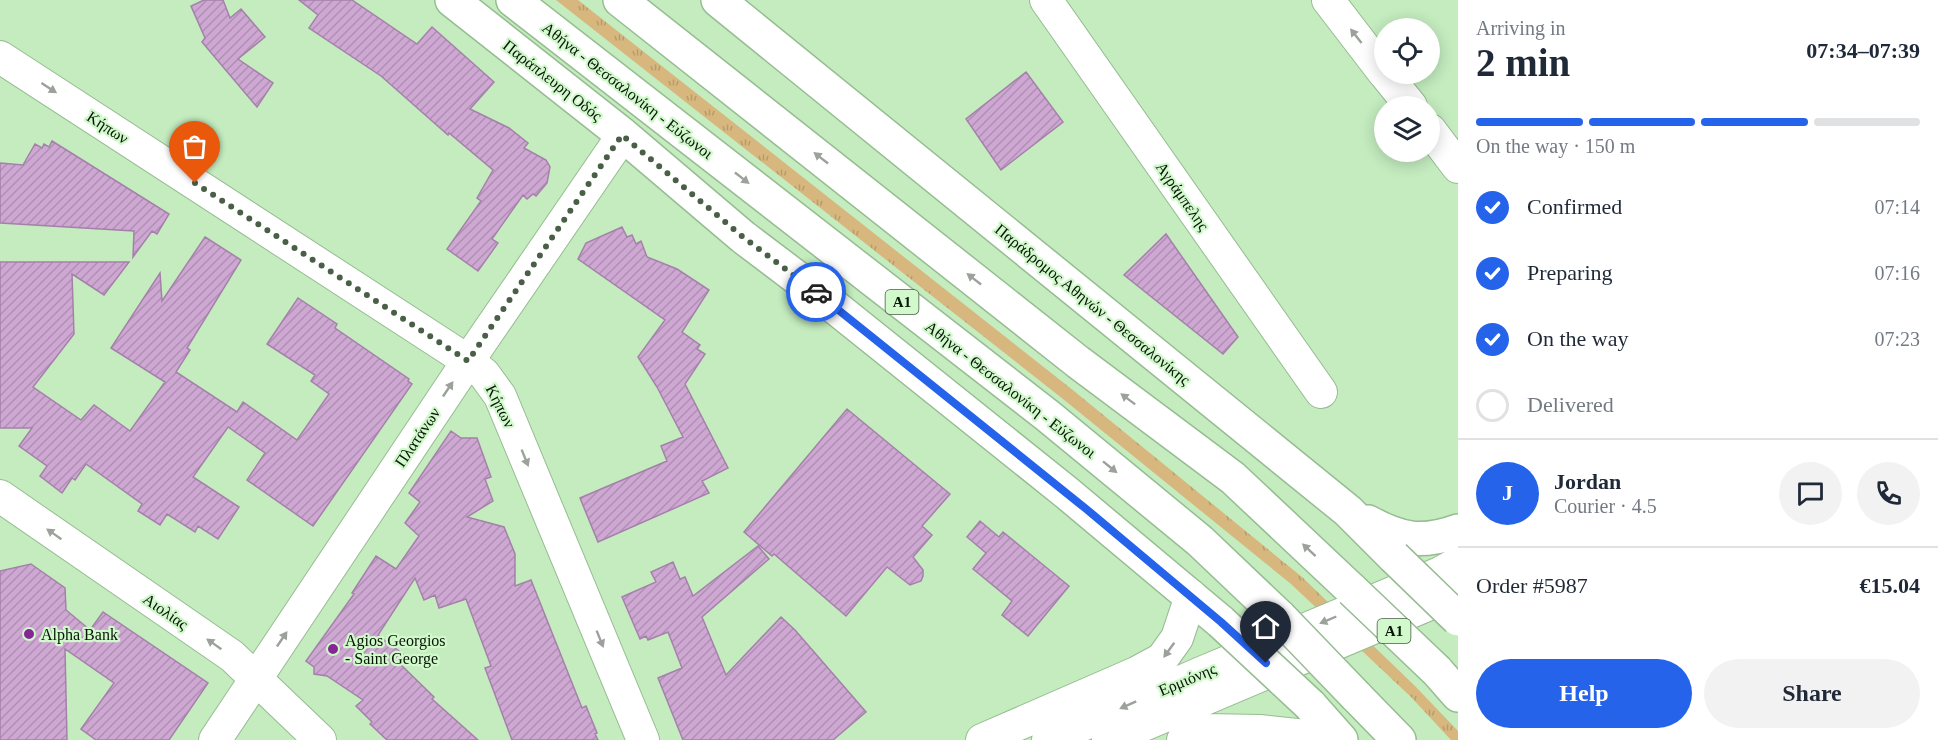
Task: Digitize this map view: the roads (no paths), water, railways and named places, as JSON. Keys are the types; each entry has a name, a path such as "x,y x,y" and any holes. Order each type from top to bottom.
{"main road":[{"name":"Παράπλευρη Οδός","path":"452,0 622,135 743,237 1013,449 1191,596 1310,705 1341,740"},
{"name":"Αθήνα - Θεσσαλονίκη - Εύζωνοι","path":"513,0 1048,416 1200,541 1280,617 1399,740"},
{"name":"Α1","path":"620,0 1078,362 1233,478 1437,671 1458,695"},
{"name":"Παράδρομος Αθηνών - Θεσσαλονίκης","path":"718,0 1348,511 1458,619"},
{"path":"1348,511 1390,534 1411,538 1430,538 1458,531"}],"street":[{"name":"Αγράμπελης","path":"1046,0 1321,392"},
{"path":"1328,0 1374,59"},
{"name":"Κήπων","path":"0,57 468,361 484,374 500,396 643,740"},
{"path":"1394,84 1403,96"},
{"name":"Πλατάνων","path":"215,740 622,135"},
{"path":"1440,143 1458,167"},
{"name":"Αιολίας","path":"0,496 232,656 320,740"},
{"name":"Ερμιόνης","path":"1048,740 1212,668 1440,573 1458,563"},
{"name":"Ερμιόνης","path":"1108,740 1458,592"},
{"name":"Ερμιόνης","path":"982,740 1136,673 1162,659 1177,638 1191,596"},
{"path":"1183,740 1206,730 1260,731 1306,736 1319,740"}],"place":[{"name":"Alpha Bank","path":"29,634"},
{"name":"Agios Georgios - Saint George","path":"333,649"}]}
